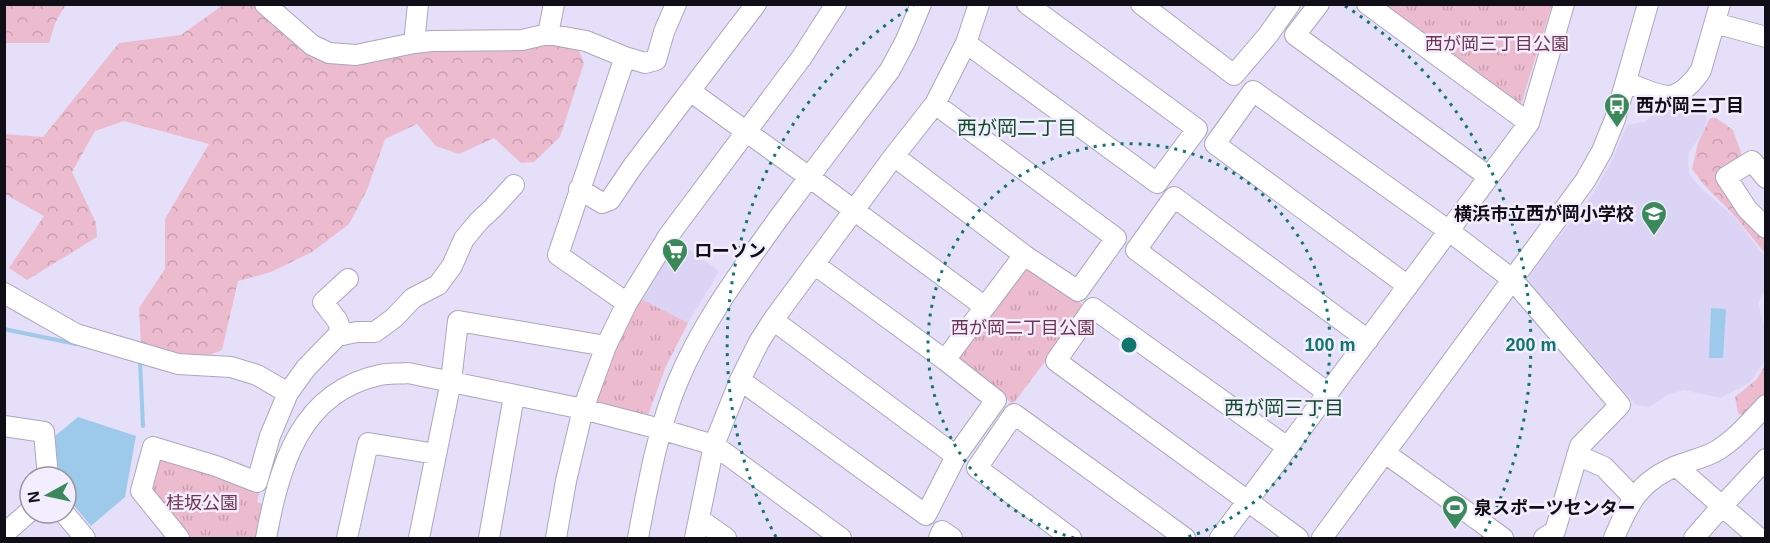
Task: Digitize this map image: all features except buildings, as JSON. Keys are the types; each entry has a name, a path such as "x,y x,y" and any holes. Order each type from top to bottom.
{"street":[{"path":"265,4 312,45 330,53 356,55 432,41 522,40 548,34 586,41 645,63 656,60 671,5"},
{"path":"414,43 418,4"},
{"path":"548,34 554,4"},
{"path":"579,189 602,203 610,200 633,166 756,4"},
{"path":"556,538 566,481 583,409 606,346 627,303 669,235 802,57 836,4"},
{"path":"638,538 660,429 678,381 708,320 732,282 890,70 921,4"},
{"path":"695,538 714,445 740,380 759,342 814,264 935,104 966,43 979,4"},
{"path":"966,43 1157,183 1197,129 1028,4"},
{"path":"1140,4 1234,75 1268,35 1290,4"},
{"path":"1318,4 1295,35 1488,177"},
{"path":"1366,4 1529,123"},
{"path":"1220,538 1529,123 1564,4"},
{"path":"1322,538 1585,181 1611,130 1627,82 1648,4"},
{"path":"1627,82 1668,96 1677,94 1696,78 1701,70 1718,14 1766,37"},
{"path":"625,57 558,255 627,303"},
{"path":"1408,286 1215,144 1253,91 1449,231 1512,279 1620,405 1580,446 1555,531 1544,538"},
{"path":"690,92 985,307"},
{"path":"894,156 1024,255 1078,291 1116,238 935,104"},
{"path":"1766,178 1752,161 1726,177 1748,209 1766,228"},
{"path":"178,538 141,491 153,447 216,466 257,482 270,436 288,393 306,368 337,336 357,332 375,332 394,318 413,298 438,285 452,266 464,239 514,185"},
{"path":"1328,393 1136,250 1174,197 1368,340"},
{"path":"945,360 1024,255"},
{"path":"740,380 926,515 956,456 996,400 814,264"},
{"path":"343,335 337,320 323,302 348,279"},
{"path":"4,293 76,334 178,364 231,367 257,375 288,393"},
{"path":"1287,447 1093,308 1056,361 1298,538"},
{"path":"773,320 956,456"},
{"path":"419,538 450,381 458,321 606,346"},
{"path":"266,538 276,489 285,463 312,414 332,395 359,381 381,374 408,373 583,409 714,445 841,538"},
{"path":"489,538 514,396"},
{"path":"1614,538 1633,497 1652,479 1676,466 1717,451 1748,425 1766,405"},
{"path":"1071,538 977,468 1014,414 1185,538"},
{"path":"4,426 45,432 47,465"},
{"path":"347,538 368,443 436,454"},
{"path":"1385,453 1503,538"},
{"path":"1577,455 1604,467 1633,497"},
{"path":"1694,538 1766,459"},
{"path":"1676,466 1759,538"},
{"path":"699,519 726,538"},
{"path":"4,534 18,522"},
{"path":"74,525 85,538"},
{"path":"939,538 942,531 952,538"}],"shaded area":[{"name":"横浜市立西が岡小学校","path":"1690,94 1703,104 1707,120 1703,132 1689,152 1690,175 1735,218 1765,257 1765,289 1758,303 1765,330 1765,360 1750,382 1721,398 1683,390 1667,395 1649,407 1636,405 1529,282 1529,274 1589,200 1610,165 1627,125 1644,122 1650,118 1661,103 1674,109"},
{"path":"674,239 719,271 688,323 639,299"}],"green space":[{"path":"4,5 70,5 65,6 55,23 49,43 5,43"},
{"path":"223,5 259,5 322,53 559,43 578,48 584,63 560,137 534,162 521,163 494,138 459,154 436,146 417,124 385,139 367,190 349,224 312,252 271,272 238,281 222,350 201,357 182,356 141,345 139,308 165,269 165,219 209,144 124,121 95,131 72,172 96,223 97,237 27,280 9,268 44,216 5,194 4,134 43,137 119,43 181,35"},
{"name":"西が岡三丁目公園","path":"1380,5 1552,5 1520,107"},
{"path":"1710,118 1716,118 1733,130 1744,161 1720,177 1765,233 1765,253 1692,169 1698,143"},
{"name":"西が岡二丁目公園","path":"1030,265 1086,307 1013,404 958,362 957,356 1023,266"},
{"path":"639,298 688,323 666,366 648,415 596,406 592,398"},
{"path":"1765,365 1765,398 1746,418 1738,413 1735,397 1757,379"},
{"name":"桂坂公園","path":"161,455 260,490 257,502 266,505 260,538 185,538 149,494 155,458"}],"water":[{"path":"1711,308 1726,309 1723,358 1709,358"},
{"path":"78,417 136,436 125,497 91,526 78,510 78,465 58,465 55,436"}],"waterway":[{"path":"4,329 76,344"},
{"path":"140,361 143,426"}],"place":[{"name":"西が岡三丁目","path":"1617,129"},
{"name":"横浜市立西が岡小学校","path":"1654,237"},
{"name":"ローソン","path":"675,274"},
{"name":"泉スポーツセンター","path":"1455,531"}],"district":[{"name":"西が岡二丁目","path":"1017,128"},
{"name":"西が岡三丁目","path":"1284,408"}]}
